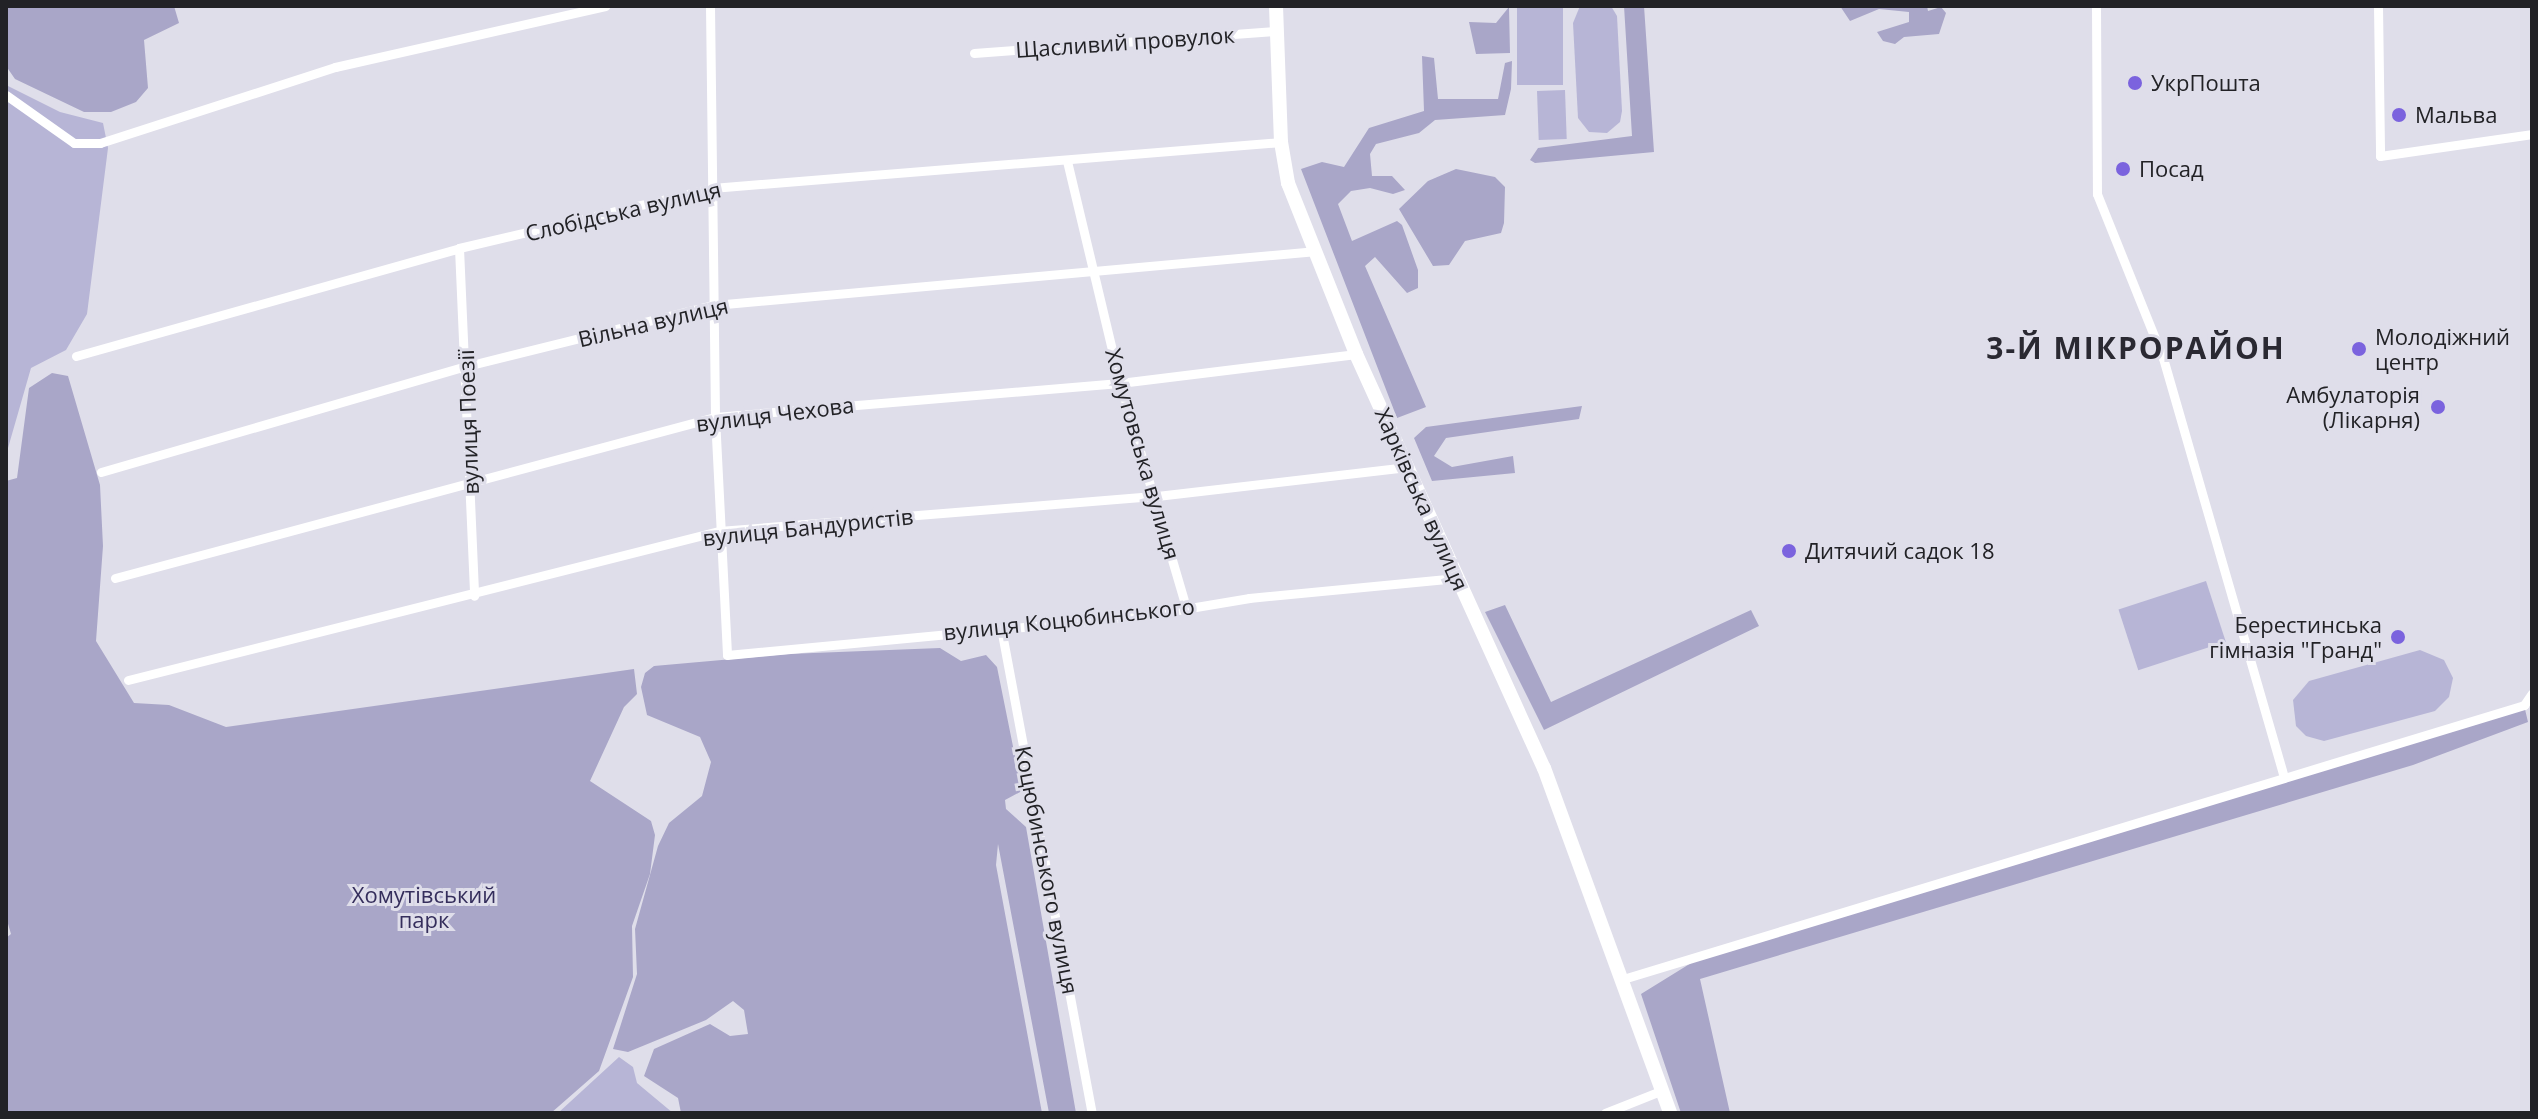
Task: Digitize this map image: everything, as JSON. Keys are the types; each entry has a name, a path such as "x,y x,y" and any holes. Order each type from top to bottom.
{"street":[{"path":"6,95 74,143 100,143 137,134 335,67 605,6"},
{"path":"710,6 719,531"},
{"name":"Харківська вулиця","path":"1276,6 1281,142 1288,183 1356,354 1544,768 1670,1113"},
{"path":"2096,6 2097,194 2163,358 2284,777"},
{"path":"2378,6 2380,156 2532,134"},
{"name":"Щасливий провулок","path":"974,53 1276,31"},
{"name":"Слобідська вулиця","path":"76,356 459,248 712,188 1281,142"},
{"name":"Хомутовська вулиця","path":"1067,161 1096,268 1120,383 1157,496 1186,607"},
{"name":"вулиця Поезії","path":"459,248 467,366 474,596"},
{"name":"Вільна вулиця","path":"101,472 467,366 714,305 1096,268 1317,251"},
{"name":"вулиця Чехова","path":"115,578 715,417 1120,383 1356,354"},
{"name":"вулиця Бандуристів","path":"128,680 474,596 719,531 1157,496 1407,467"},
{"name":"вулиця Коцюбинського","path":"719,531 727,655 1142,616 1186,607 1457,578"},
{"name":"Коцюбинського вулиця","path":"1001,628 1092,1113"},
{"path":"1623,979 2524,705 2532,693"},
{"path":"1605,1113 1663,1090"}],"shaded area":[{"path":"1517,6 1563,6 1563,85 1517,85"},
{"path":"1580,6 1611,6 1617,16 1622,111 1620,122 1607,133 1589,132 1578,118 1573,23"},
{"path":"6,85 60,112 103,123 108,148 87,314 66,350 31,368 6,455"},
{"path":"1565,90 1567,139 1539,140 1537,91"},
{"path":"2206,581 2226,642 2138,670 2119,609"},
{"path":"2420,650 2444,660 2453,678 2449,697 2435,711 2324,741 2306,736 2296,726 2293,700 2309,681"},
{"path":"619,1057 633,1067 637,1083 673,1113 558,1113"}],"green space":[{"path":"6,6 174,6 179,23 144,40 148,88 136,102 111,112 84,112 15,79 6,66"},
{"path":"1624,6 1644,6 1654,152 1535,163 1530,160 1538,148 1632,136"},
{"path":"1840,6 1927,6 1928,11 1941,7 1946,13 1939,34 1904,37 1895,44 1883,41 1877,32 1909,22 1909,12 1879,9 1850,21"},
{"path":"1509,7 1510,53 1476,54 1469,22 1496,23"},
{"path":"1422,56 1434,58 1438,99 1498,99 1505,63 1512,61 1511,89 1505,115 1435,120 1419,133 1376,144 1370,154 1372,176 1392,176 1405,190 1393,194 1370,188 1351,191 1338,204 1352,241 1397,221 1402,225 1418,270 1418,288 1407,293 1375,257 1365,266 1426,407 1397,418 1301,169 1322,162 1344,167 1369,128 1424,111"},
{"path":"1456,169 1495,177 1505,187 1504,223 1501,233 1465,241 1449,265 1433,266 1399,209 1428,181"},
{"name":"Хомутівський парк","path":"52,373 68,376 100,485 103,546 96,641 134,703 169,705 226,727 634,669 637,694 624,707 590,781 651,821 655,835 650,874 632,926 633,977 599,1071 551,1113 6,1113 6,938 11,934 6,917 6,481 17,478 29,388"},
{"path":"1582,406 1579,419 1446,438 1434,456 1452,467 1513,456 1515,473 1432,481 1414,438 1426,427"},
{"path":"1505,605 1551,702 1751,610 1759,626 1544,730 1485,612"},
{"path":"940,648 961,661 986,655 997,667 1022,791 1005,800 1006,809 1026,827 1076,1113 1049,1113 998,844 996,865 1042,1113 681,1113 678,1098 644,1076 654,1049 710,1024 730,1036 748,1034 744,1010 733,1001 706,1020 628,1052 613,1049 637,974 635,929 658,846 669,823 702,796 711,762 700,737 647,715 641,687 645,673 654,666 788,654"},
{"path":"2524,705 2528,722 2413,765 1700,979 1730,1113 1681,1113 1641,994 1696,960"}],"place":[{"name":"УкрПошта","path":"2135,83"},
{"name":"Мальва","path":"2399,115"},
{"name":"Посад","path":"2123,169"},
{"name":"Молодіжний центр","path":"2359,349"},
{"name":"Амбулаторія (Лікарня)","path":"2438,407"},
{"name":"Дитячий садок 18","path":"1789,551"},
{"name":"Берестинська гімназія \"Гранд\"","path":"2398,637"}],"district":[{"name":"3-Й МІКРОРАЙОН","path":"2136,348"}]}
